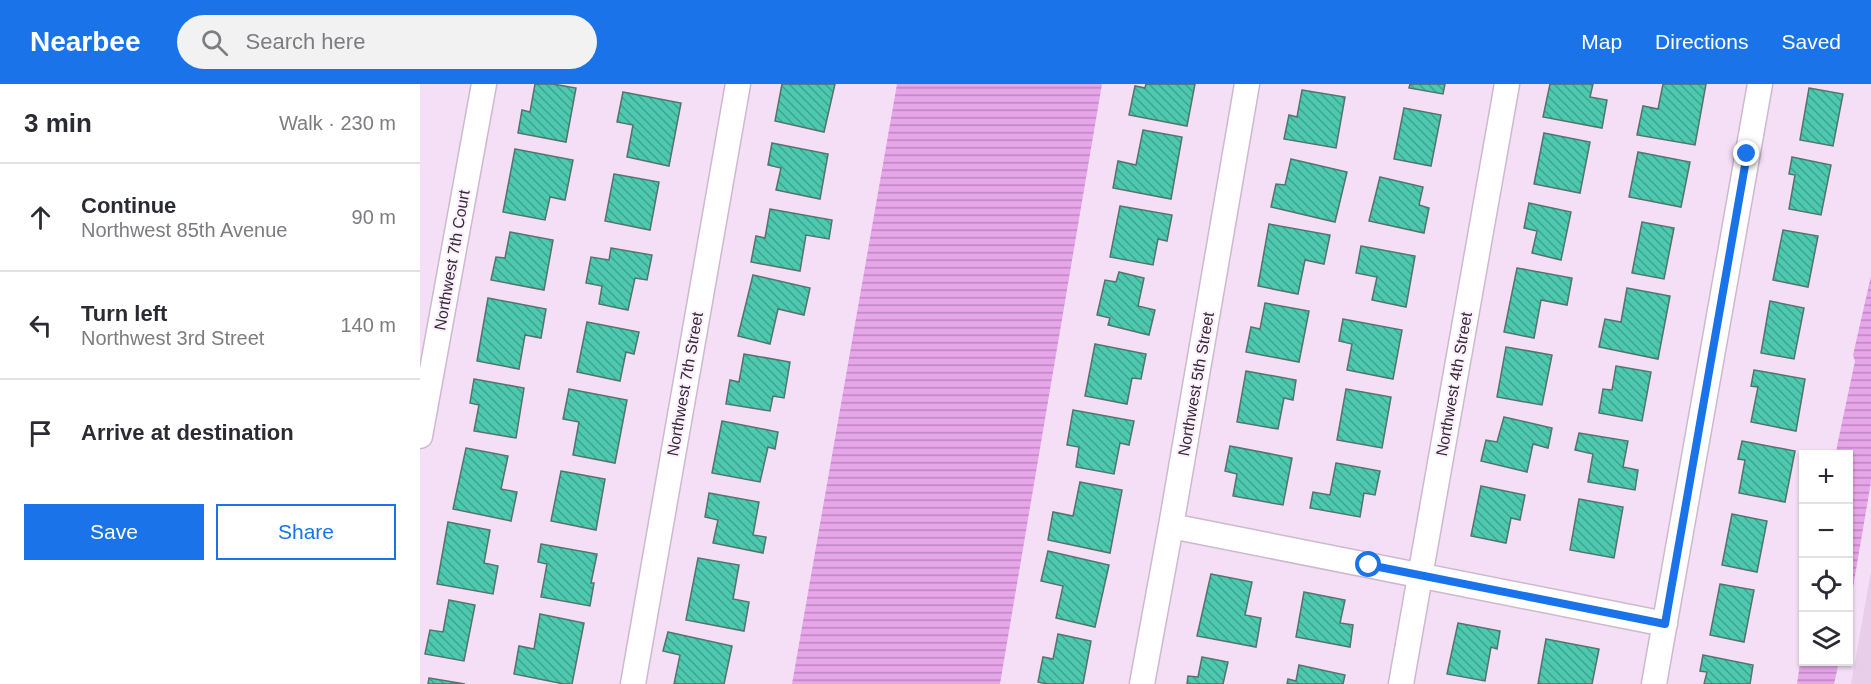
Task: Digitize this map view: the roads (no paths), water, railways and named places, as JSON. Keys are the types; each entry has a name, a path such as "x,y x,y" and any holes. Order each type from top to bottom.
{"street":[{"name":"Northwest 7th Court","path":"420,436 483,84"},
{"name":"Northwest 7th Street","path":"633,684 738,84"},
{"name":"Northwest 5th Street","path":"1142,684 1172,526 1247,84"},
{"name":"Northwest 4th Street","path":"1401,684 1507,84"},
{"path":"1654,684 1760,84"},
{"path":"1172,526 1665,624"}]}
